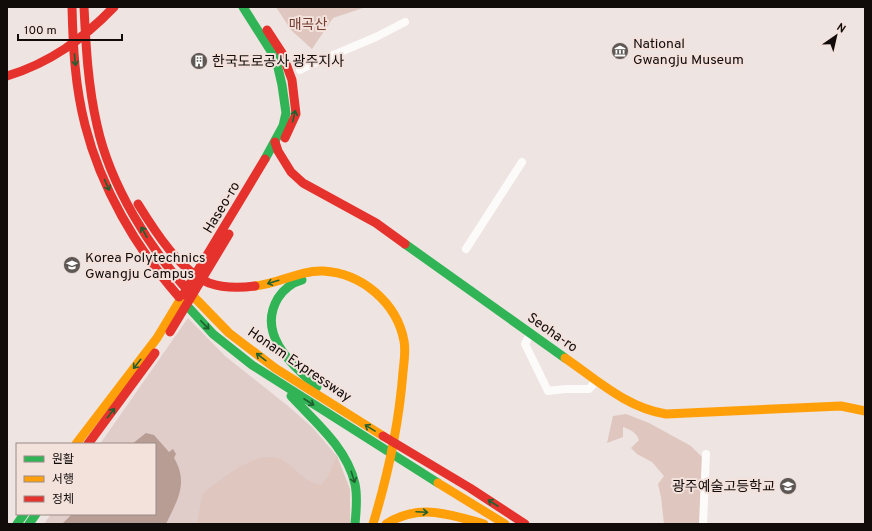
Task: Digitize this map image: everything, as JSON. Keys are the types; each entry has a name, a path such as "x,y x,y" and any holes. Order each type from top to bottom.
{"main road":[{"name":"Honam Expressway","path":"72,7 74,58 81,107 97,162 114,200 133,236 159,274 214,335 254,366 356,432 505,524"},
{"name":"Honam Expressway","path":"84,7 87,67 97,125 107,159 125,198 149,242 173,275 229,333 275,368 410,453 470,488 525,524"},
{"path":"7,76 30,68 70,46 91,29 114,7"},
{"name":"Haseo-ro","path":"216,250 275,142 283,126 286,113 276,59 243,7"},
{"name":"Haseo-ro","path":"89,443 162,344 172,322 283,144 296,114 292,80 282,53 251,7"},
{"path":"93,99 104,123 114,154 126,183 141,210 165,243 187,269 209,283 246,287 264,285 302,273 323,271 341,274 356,279 370,287 391,308 400,323 404,340 402,386 396,407 385,464 381,500 373,524"},
{"name":"Seoha-ro","path":"275,142 278,151 291,172 303,182 376,224 530,334 596,380 634,404 655,413 666,414 841,406 865,411"},
{"path":"341,410 281,352 275,342 272,332 272,310 283,290 290,284 299,280 322,277 344,280 357,285 370,293 382,306 390,319 397,338 398,354 396,407"},
{"name":"Haseo-ro","path":"77,443 157,338 172,322"},
{"path":"277,381 336,444 350,467 356,488 358,507 355,524"},
{"path":"366,524 385,464"},
{"path":"386,524 395,517 415,511 438,512 484,524"},
{"path":"17,524 23,515"},
{"path":"29,524 35,515"}],"street":[{"path":"300,70 376,37 405,22"},
{"path":"466,249 522,162"},
{"path":"530,334 525,344 548,391 565,389 589,390 596,380"},
{"path":"703,524 706,454"}],"shaded area":[{"path":"188,318 225,356 312,427 337,456 350,524 44,524 50,515 156,515 156,443 101,443"},
{"path":"146,433 154,435 169,452 173,449 176,454 174,458 181,476 180,492 166,524 62,524 71,515 156,515 156,443 133,443"}],"green space":[{"name":"매곡산","path":"276,7 366,7 333,18 312,49 291,30"},
{"path":"626,414 649,423 691,446 704,459 700,524 664,524 658,484 664,476 652,462 637,454 631,448 639,440 635,433 623,427 623,437 607,443 613,416"},
{"path":"337,456 350,489 350,524 197,524 202,494 229,474 251,461 272,457 282,460 305,478 321,485 328,476"}],"traffic: fast":[{"path":"243,7 276,59 282,85 286,113 283,126 265,159"},
{"path":"405,244 565,358"},
{"path":"302,280 288,287 278,298 272,312 271,324 274,337 288,359 317,387"},
{"path":"179,297 213,334 252,365 438,483"},
{"path":"291,396 329,436 345,459 351,471 356,489 355,524"},
{"path":"17,524 23,515"},
{"path":"29,524 35,515"}],"traffic: slow":[{"path":"255,286 272,283 314,271 337,273 351,277 376,292 394,314 400,327 405,349 401,391 392,449 373,524"},
{"path":"77,443 157,338 183,295"},
{"path":"192,295 229,333 275,368 383,436"},
{"path":"565,358 625,399 638,406 666,414 841,406 865,411"},
{"path":"438,483 505,524"},
{"path":"386,524 398,518 422,512 446,514 484,524"}],"traffic: jam":[{"path":"72,7 77,81 85,125 100,172 110,194 135,238 148,258 179,297"},
{"path":"84,7 91,96 103,148 111,171 134,216 147,237 161,258 192,295"},
{"path":"7,76 23,71 65,49 102,19 114,7"},
{"path":"267,30 282,53 292,80 296,114 285,138"},
{"path":"275,142 278,151 291,172 303,183 376,223 405,244"},
{"path":"183,295 265,159"},
{"path":"138,204 152,226 178,260 198,277 209,283 226,287 255,286"},
{"path":"170,332 229,234"},
{"path":"89,443 155,353"},
{"path":"383,436 470,488 525,524"}],"place":[{"name":"National Gwangju Museum","path":"620,51"},
{"name":"한국도로공사 광주지사","path":"199,61"},
{"name":"Korea Polytechnics Gwangju Campus","path":"72,265"},
{"name":"광주예술고등학교","path":"788,486"}]}
